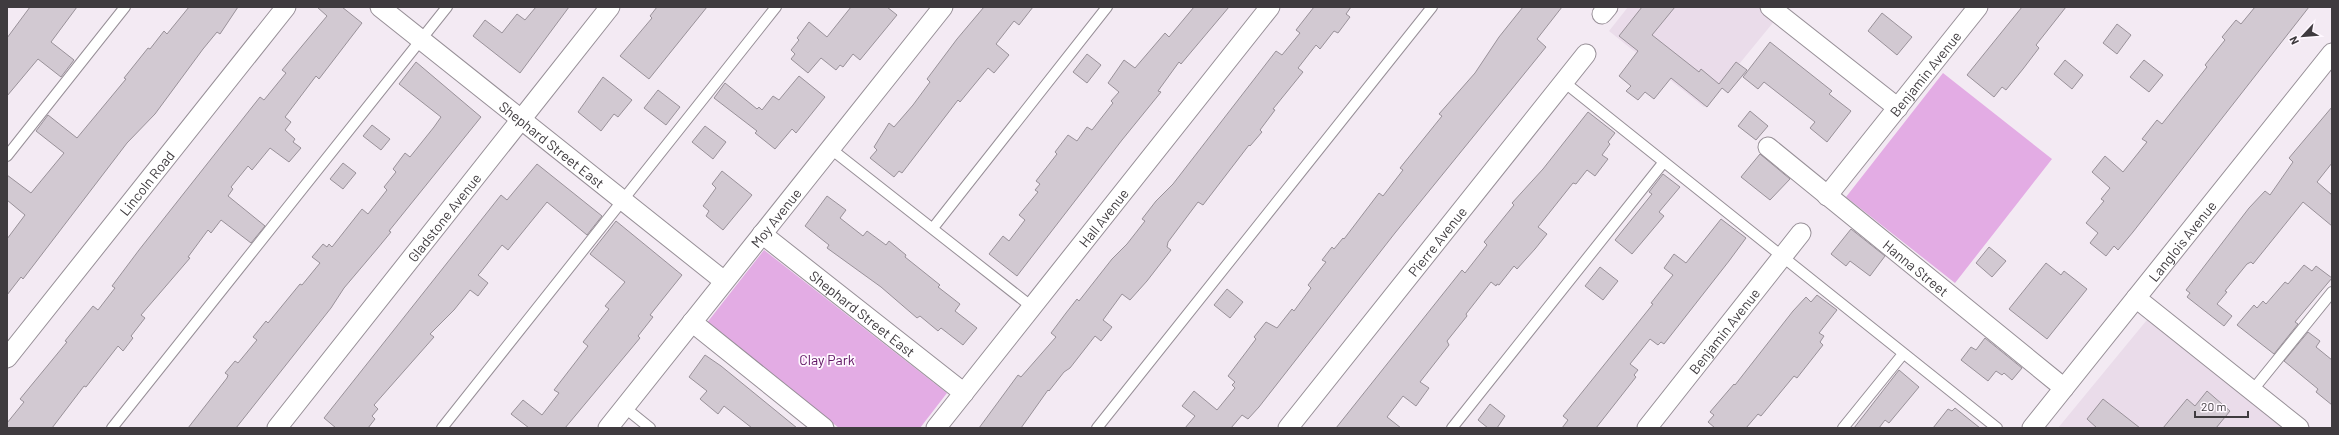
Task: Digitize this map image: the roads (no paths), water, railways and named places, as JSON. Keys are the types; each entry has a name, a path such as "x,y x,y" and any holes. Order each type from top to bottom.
{"street":[{"name":"Lincoln Road","path":"7,358 286,7"},
{"name":"Shephard Street East","path":"380,7 724,281"},
{"name":"Gladstone Avenue","path":"277,428 610,7"},
{"name":"Moy Avenue","path":"608,428 943,7"},
{"name":"Hall Avenue","path":"936,428 1270,7"},
{"name":"Benjamin Avenue","path":"1827,196 1978,7"},
{"path":"1779,10 1898,108"},
{"name":"Langlois Avenue","path":"2032,428 2332,53"},
{"name":"Pierre Avenue","path":"1288,428 1586,54"},
{"name":"Hanna Street","path":"1768,147 2064,388"},
{"name":"Benjamin Avenue","path":"1647,428 1801,233"},
{"name":"Shephard Street East","path":"762,234 964,393"},
{"path":"2136,298 2299,428"},
{"path":"692,322 824,428"}],"lane":[{"path":"7,156 125,7"},
{"path":"112,428 447,7"},
{"path":"442,428 776,7"},
{"path":"933,228 1107,7"},
{"path":"1097,428 1432,7"},
{"path":"1564,82 1782,258 1997,428"},
{"path":"831,149 1032,307"},
{"path":"1452,428 1664,162"},
{"path":"2252,391 2330,298"},
{"path":"1843,428 1903,354"},
{"path":"624,407 650,428"}],"park label":[{"name":"Clay Park","path":"827,359"}]}
